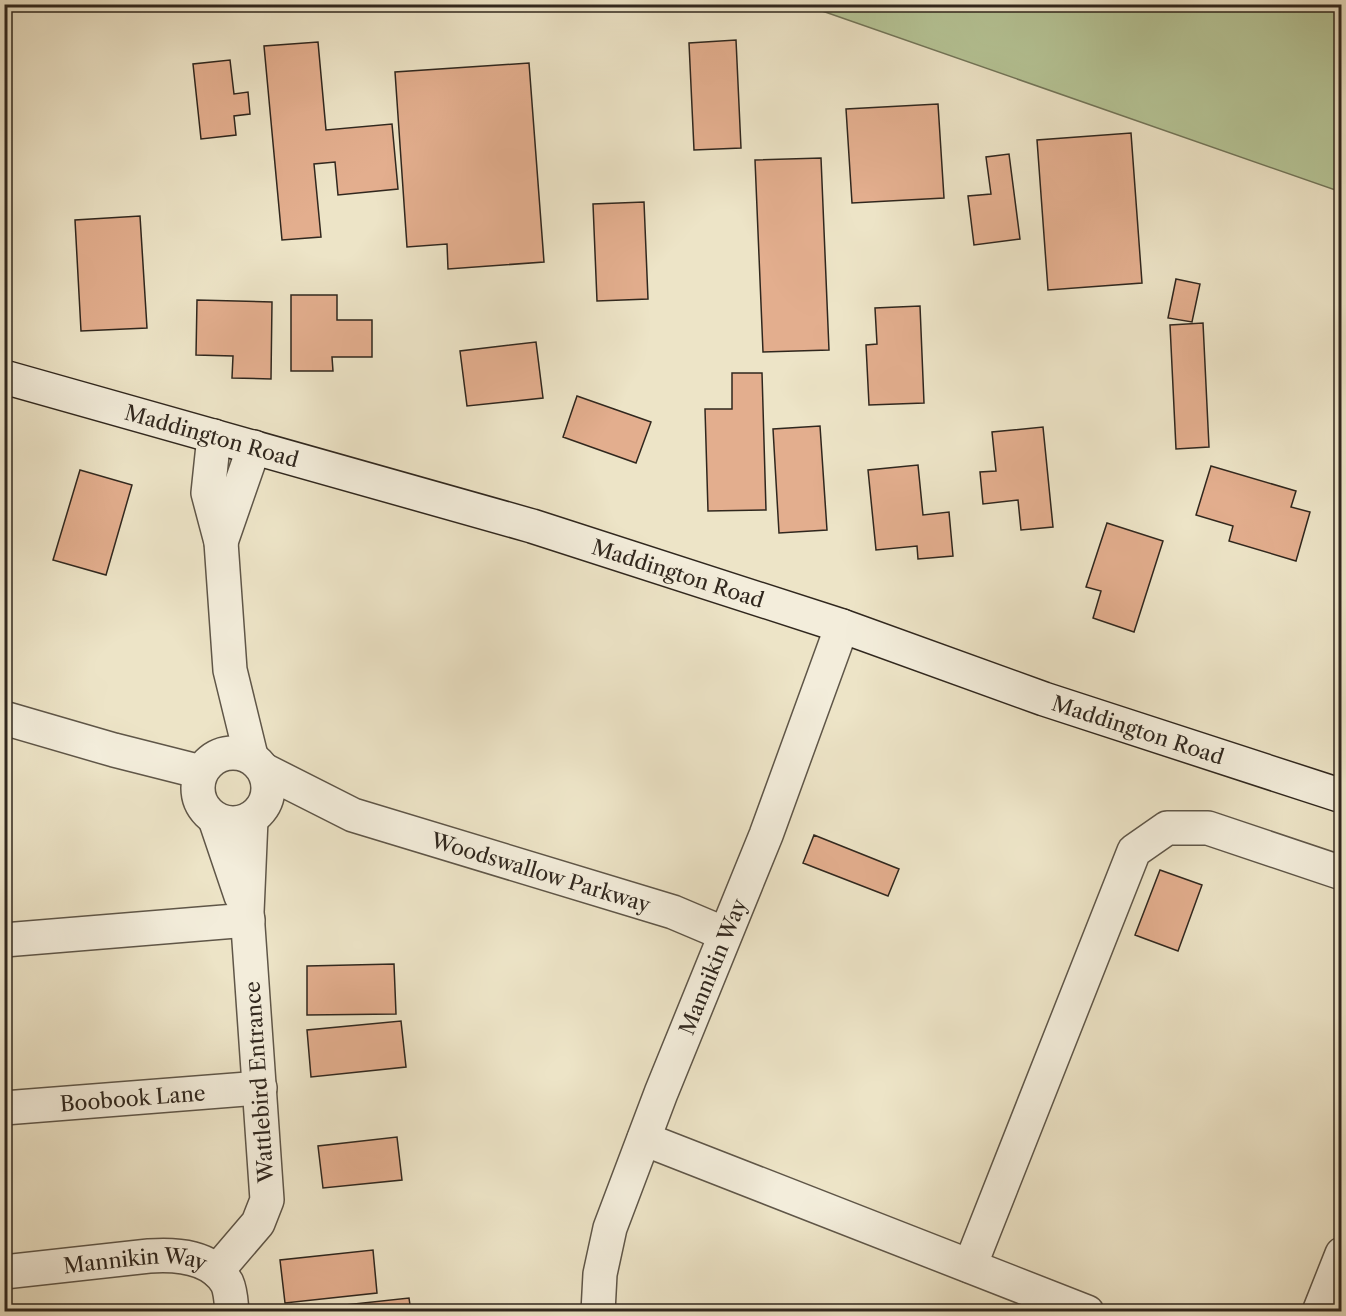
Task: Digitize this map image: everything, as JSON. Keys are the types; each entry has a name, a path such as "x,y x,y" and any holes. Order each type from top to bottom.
{"street":[{"name":"Maddington Road","path":"4,377 532,526 842,626 1044,699 1341,796"},
{"name":"Wattlebird Entrance","path":"213,436 208,492 221,542 230,670 225,777 247,916 267,1200 258,1223 217,1271"},
{"name":"Wattlebird Entrance","path":"221,542 254,447"},
{"name":"Mannikin Way","path":"598,1311 600,1274 610,1228 766,835 842,626"},
{"name":"Woodswallow Parkway","path":"4,718 114,750 225,777 353,815 673,912 725,934"},
{"name":"Wattlebird Entrance","path":"225,777 269,788 258,812 247,916"},
{"name":"Woodswallow Parkway","path":"225,777 227,823 239,823 258,812 353,815"},
{"path":"970,1266 1134,851 1167,828 1208,828 1341,873"},
{"path":"4,940 247,916"},
{"name":"Boobook Lane","path":"4,1108 260,1088"},
{"path":"644,1139 1087,1311"},
{"name":"Mannikin Way","path":"4,1272 168,1254 198,1260 217,1271 231,1294 232,1311"},
{"path":"1319,1311 1341,1254"}],"green space":[{"path":"805,5 1341,5 1341,192"}],"building":[{"path":"736,40 741,148 694,150 689,43"},
{"path":"318,42 326,130 392,124 398,189 338,195 335,162 314,164 321,237 282,240 264,46"},
{"path":"230,60 234,94 248,92 250,114 234,116 236,135 201,139 193,64"},
{"path":"529,63 544,262 448,269 447,244 407,247 395,72"},
{"path":"938,104 944,198 852,203 846,109"},
{"path":"1131,133 1142,283 1048,290 1037,140"},
{"path":"1009,154 1020,239 974,245 968,196 991,194 986,157"},
{"path":"821,158 829,350 763,352 755,160"},
{"path":"644,202 648,299 597,301 593,204"},
{"path":"140,216 147,328 81,331 75,220"},
{"path":"1176,279 1200,284 1192,322 1168,318"},
{"path":"291,295 337,295 337,320 372,320 372,357 332,357 333,371 291,371"},
{"path":"197,300 272,302 271,379 232,378 233,356 196,355"},
{"path":"920,306 924,403 869,405 866,345 877,344 875,308"},
{"path":"1203,323 1209,447 1176,449 1170,325"},
{"path":"536,342 543,398 467,406 460,351"},
{"path":"732,373 762,373 766,510 708,511 705,409 732,409"},
{"path":"577,396 651,422 636,463 563,437"},
{"path":"820,426 827,530 779,533 773,429"},
{"path":"1043,427 1053,527 1021,530 1018,500 983,504 980,472 996,471 992,432"},
{"path":"918,465 923,515 949,512 953,556 918,559 917,546 876,550 868,470"},
{"path":"1211,466 1296,491 1291,507 1310,512 1296,561 1229,541 1233,526 1196,515"},
{"path":"80,470 132,485 106,575 53,560"},
{"path":"1107,523 1163,541 1134,632 1093,618 1101,591 1086,587"},
{"path":"1339,608 1342,608 1342,679 1341,679"},
{"path":"814,835 899,869 888,896 803,863"},
{"path":"1160,870 1202,885 1178,951 1135,935"},
{"path":"394,964 396,1014 307,1015 307,966"},
{"path":"401,1021 406,1067 311,1077 307,1030"},
{"path":"397,1137 402,1180 323,1188 318,1146"},
{"path":"373,1250 377,1293 285,1303 280,1260"},
{"path":"409,1298 411,1312 280,1312"}]}
